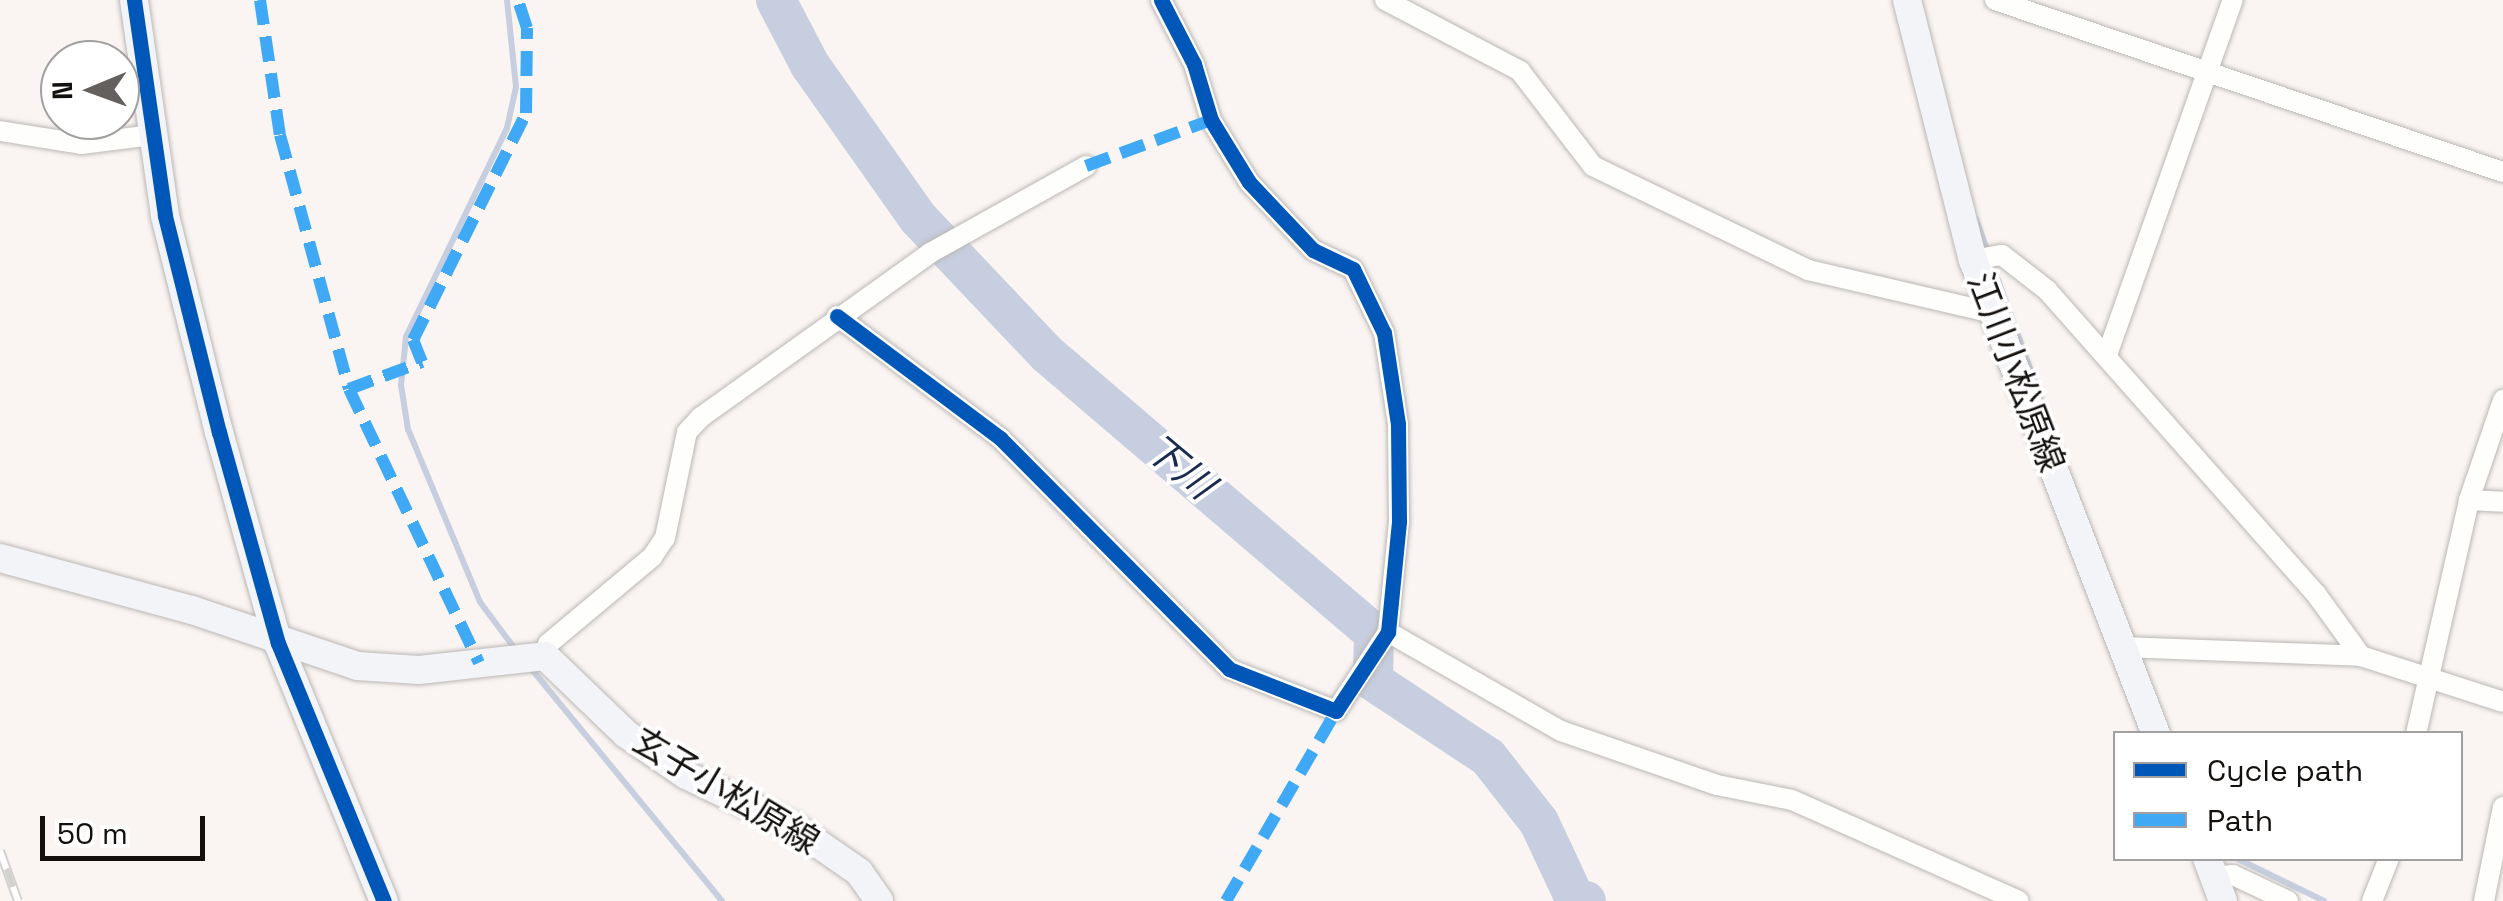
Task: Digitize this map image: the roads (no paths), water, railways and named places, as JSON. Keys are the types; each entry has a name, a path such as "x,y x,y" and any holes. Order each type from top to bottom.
{"main road":[{"path":"134,0 152,136 218,432 278,644 384,901"},
{"name":"江川小松原線","path":"1907,0 1974,260 2155,731"},
{"path":"0,558 192,610 278,644 357,666 419,670 544,656"},
{"name":"玄子小松原線","path":"544,656 626,734 686,775 794,826 859,872 878,901"}],"street":[{"path":"838,316 1000,438 1228,669 1336,711 1388,632 1399,482 1384,332 1353,269 1313,250 1249,182 1211,120 1194,64 1161,0"},
{"path":"1385,0 1520,71 1593,166 1808,270 1993,313"},
{"path":"1995,0 2503,172"},
{"path":"2107,355 2233,0"},
{"path":"0,132 81,144 152,136"},
{"path":"544,656 548,644 652,556 665,538 687,432 838,316 930,253 1086,166"},
{"path":"1974,260 2002,255 2048,290 2316,594 2361,656"},
{"path":"2417,731 2469,500 2503,400"},
{"path":"2469,500 2503,502"},
{"path":"1388,632 1561,731 1717,785 1792,800 2018,901"},
{"path":"2121,647 2361,656 2503,702"},
{"path":"2484,901 2503,807"},
{"path":"2372,901 2388,861"},
{"path":"2215,879 2233,876 2288,901"}],"waterway":[{"path":"507,0 516,87 507,128 406,337 401,385 408,429 480,602 515,649"},
{"name":"下川","path":"776,0 810,65 918,218 1047,354 1374,633 1373,681 1488,757 1539,822 1575,899 1586,901"},
{"path":"1976,219 2040,396"},
{"path":"529,666 722,901"},
{"path":"2242,861 2324,901"}],"railway":[{"path":"0,851 18,901"}]}
